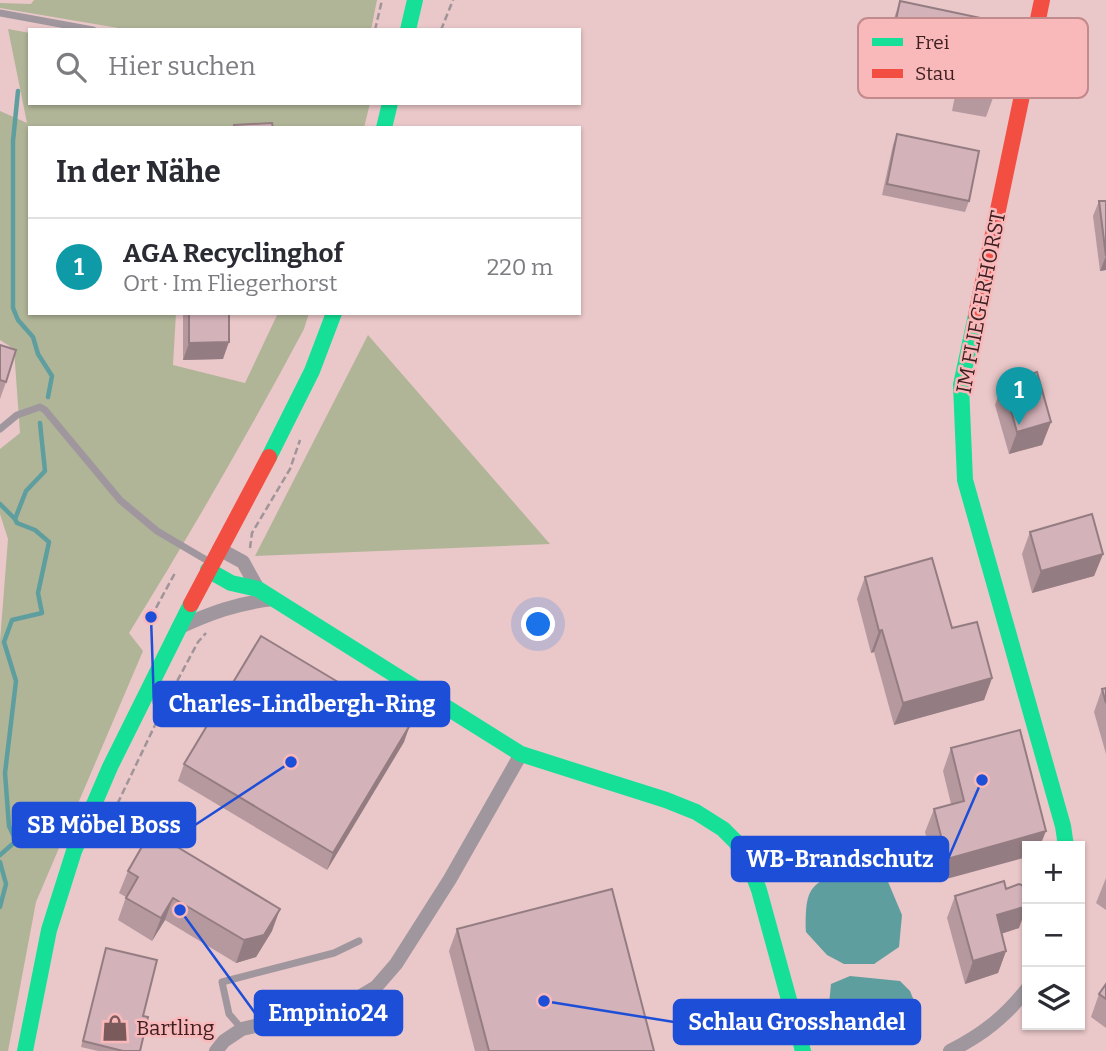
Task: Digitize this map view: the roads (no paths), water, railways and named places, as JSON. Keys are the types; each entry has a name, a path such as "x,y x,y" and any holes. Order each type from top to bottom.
{"street":[{"path":"408,28 415,0"},
{"name":"IM FLIEGERHORST","path":"1038,18 1042,0"},
{"name":"IM FLIEGERHORST","path":"1021,98 961,385 965,480 1014,646 1065,841"},
{"path":"384,126 390,105"},
{"path":"25,1051 49,930 67,872 110,767 177,629 300,394 333,315"},
{"path":"213,561 231,583 258,589 521,754 710,819 735,841 748,861 759,890 803,1051"},
{"path":"213,561 243,562 258,589"},
{"path":"177,629 222,609 246,602 273,599"},
{"path":"215,1051 242,1029 346,1005 376,987 396,964 450,879 521,754"},
{"path":"950,1051 976,1038 1011,1009 1022,995"}],"lane":[{"path":"0,13 82,28"},
{"path":"0,429 17,415 40,407 45,410 120,500 157,531 213,561"},
{"path":"242,1029 229,1013 222,982 334,953 359,941"}],"water":[{"path":"855,866 873,867 886,877 902,915 899,947 874,964 844,964 827,955 806,932 807,904 814,887"},
{"path":"850,976 900,981 910,991 917,1008 908,1028 885,1034 854,1029 838,1023 829,1004 831,984"}],"waterway":[{"path":"18,91 13,141 13,308 18,320 33,337 38,354 52,376 48,397"},
{"path":"0,855 16,841 9,826 5,773 16,681 4,642 12,620 42,613 38,593 49,542 35,530 17,523 15,519 26,491 45,471 40,423"},
{"path":"0,504 15,519"},
{"path":"0,862 6,884 0,907"}],"place":[{"name":"AGA Recyclinghof","path":"1019,425"},
{"name":"Charles-Lindbergh-Ring","path":"151,617"},
{"name":"SB Möbel Boss","path":"291,762"},
{"name":"WB-Brandschutz","path":"982,780"},
{"name":"Empinio24","path":"180,910"},
{"name":"Schlau Grosshandel","path":"544,1001"},
{"name":"Bartling","path":"115,1028"}]}
